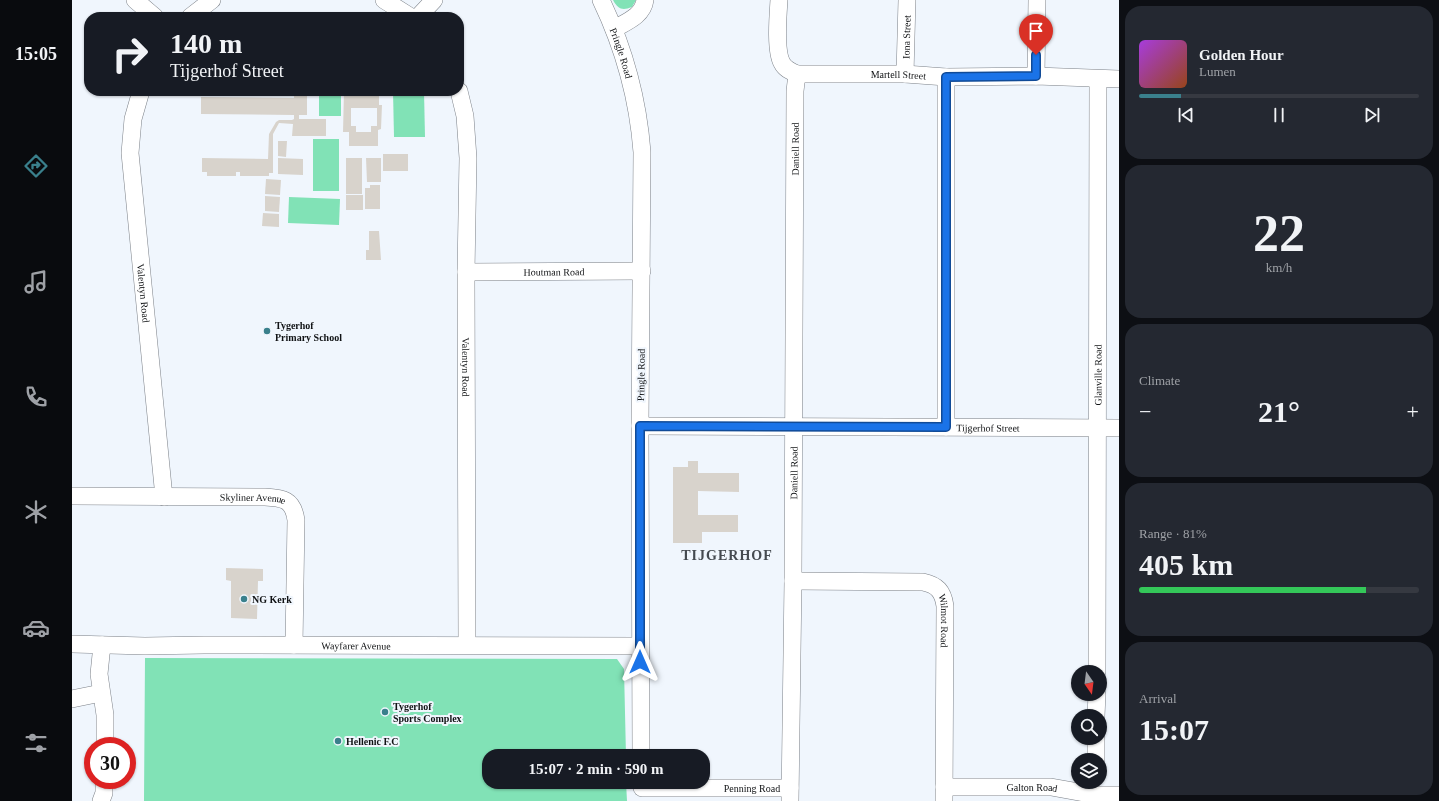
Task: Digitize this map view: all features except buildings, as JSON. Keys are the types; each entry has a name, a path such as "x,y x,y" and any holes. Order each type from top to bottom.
{"street":[{"path":"135,0 149,12"},
{"path":"196,12 212,0"},
{"path":"384,0 403,12"},
{"path":"423,12 434,0"},
{"name":"Pringle Road","path":"601,0 614,29 628,73 640,127 642,173 640,426 640,646 642,749"},
{"path":"614,29 636,16 644,6 645,0"},
{"path":"778,0 778,55 782,64 788,70 797,74"},
{"name":"Iona Street","path":"905,74 907,0"},
{"path":"1036,76 1037,0"},
{"name":"Martell Street","path":"797,74 905,74 946,77 1036,76 1119,79"},
{"name":"Daniell Road","path":"790,794 794,581 795,91 797,74"},
{"path":"946,77 946,427"},
{"name":"Glanville Road","path":"1097,665 1098,79"},
{"name":"Valentyn Road","path":"140,96 133,119 130,153 164,496"},
{"name":"Valentyn Road","path":"460,96 465,116 468,158 466,272 467,645"},
{"name":"Houtman Road","path":"466,272 642,271"},
{"name":"Tijgerhof Street","path":"640,426 1119,428"},
{"name":"Skyliner Avenue","path":"72,496 264,497 280,498 289,502 294,508 296,520 294,645"},
{"name":"Wilmot Road","path":"794,581 923,582 932,584 940,590 944,596 945,606 944,794"},
{"name":"Wayfarer Avenue","path":"72,644 640,646"},
{"path":"102,645 99,674 105,715 105,737"},
{"path":"72,699 101,693"},
{"name":"Galton Road","path":"944,794 1051,787 1071,787"},
{"path":"100,801 104,793 104,789"},
{"name":"Galton Road","path":"1099,789 1119,795"},
{"name":"Penning Road","path":"642,790 790,794"}],"green space":[{"path":"613,0 636,0 632,7 623,9"},
{"path":"319,96 341,96 341,116 319,116"},
{"path":"393,96 424,96 425,137 394,137"},
{"path":"313,139 339,139 339,191 313,191"},
{"path":"289,197 340,199 339,225 288,223"},
{"name":"Tygerhof Sports Complex","path":"145,658 617,659 624,669 626,749 482,749 482,789 626,789 627,801 144,801"}],"place":[{"name":"Tygerhof Primary School","path":"267,331"},
{"name":"NG Kerk","path":"244,599"},
{"name":"Tygerhof Sports Complex","path":"385,712"},
{"name":"Hellenic F.C","path":"338,741"}],"district":[{"name":"TIJGERHOF","path":"727,555"}],"route":[{"path":"640,662 640,426 946,427 946,77 1036,76 1036,55"}]}
